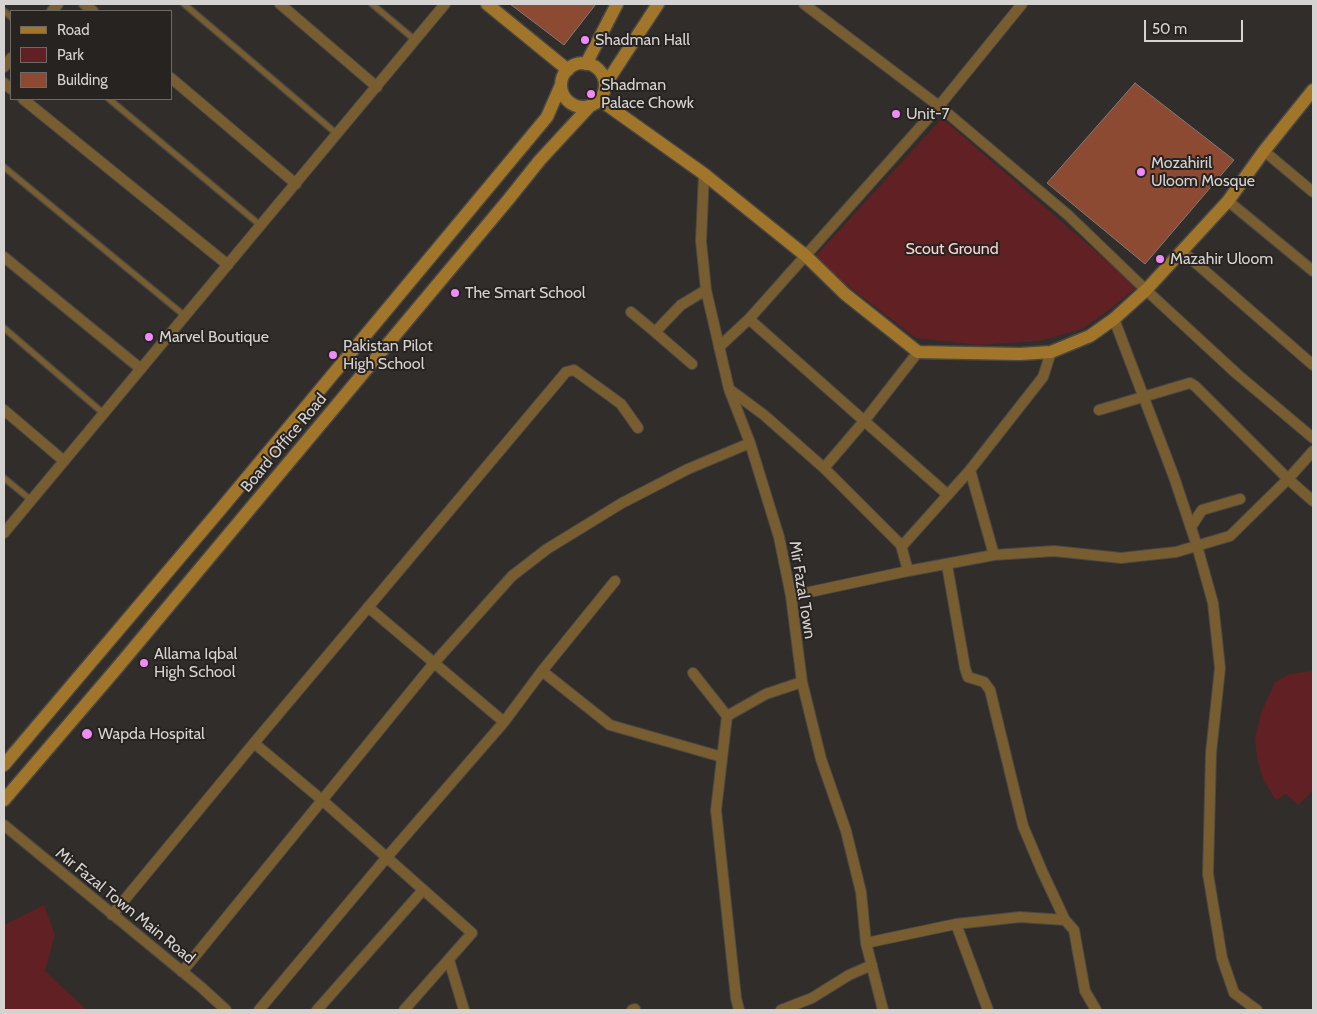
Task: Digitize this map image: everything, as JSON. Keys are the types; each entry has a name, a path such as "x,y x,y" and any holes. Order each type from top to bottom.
{"street":[{"path":"280,4 377,87"},
{"path":"4,533 445,4"},
{"path":"488,4 568,70"},
{"path":"586,64 617,4"},
{"path":"605,85 599,70 586,64 575,66 568,70 562,79 561,85 562,92 570,103 583,107 595,103 658,4"},
{"path":"804,4 938,106 1068,215 1237,374 1313,438"},
{"path":"719,347 749,319 806,256 938,106 1022,4"},
{"path":"172,79 296,184"},
{"name":"Board Office Road","path":"4,765 226,503 541,125 547,117 561,85"},
{"path":"595,103 704,174 806,256 844,294 918,352 991,354 1051,352 1090,336 1114,319 1146,290 1228,201 1264,151 1312,95"},
{"path":"24,100 228,265"},
{"name":"Board Office Road","path":"4,800 110,676 540,160 595,103"},
{"path":"1264,151 1313,192"},
{"name":"Mir Fazal Town","path":"704,174 702,241 706,290 729,389 750,443 779,537 791,596 802,682 821,759 846,831 861,892 866,943 883,1010"},
{"path":"1228,201 1313,271"},
{"path":"1182,251 1313,365"},
{"path":"4,257 141,369"},
{"path":"655,332 681,304 706,290"},
{"path":"631,312 692,364"},
{"path":"749,319 948,495"},
{"path":"1114,319 1174,477 1213,602 1220,668 1211,753 1208,874 1222,958 1234,993 1257,1010"},
{"path":"824,468 865,420 918,352"},
{"path":"900,545 905,544 970,470 1043,377 1051,352"},
{"path":"112,915 368,607 569,370 574,370 621,404 638,428"},
{"path":"1099,410 1190,383 1313,501"},
{"path":"729,389 764,415 824,468 900,545 908,571"},
{"path":"4,410 64,461"},
{"path":"182,972 434,663 512,576 547,549 622,503 688,469 750,443"},
{"path":"791,596 994,555 1054,551 1121,558 1176,552 1230,536 1288,479 1313,450"},
{"path":"970,470 994,555"},
{"path":"1191,527 1202,510 1240,499"},
{"path":"947,565 968,677 984,682 990,690 1022,826 1065,920 1074,930 1085,991 1096,1010"},
{"path":"259,1010 386,857 504,722 615,580"},
{"path":"368,607 504,722"},
{"path":"542,671 610,724 722,757"},
{"path":"693,674 728,716 716,810 736,998 739,1010"},
{"path":"728,716 766,694 802,682"},
{"path":"254,743 322,800 472,933 404,1010"},
{"name":"Mir Fazal Town Main Road","path":"4,825 226,1010"},
{"path":"317,1010 423,890"},
{"path":"866,943 956,924 1020,917 1065,920"},
{"path":"956,924 988,1010"},
{"path":"449,960 464,1010"},
{"path":"781,1010 812,998 849,975 872,965"}],"lane":[{"path":"184,4 337,134"},
{"path":"372,4 416,40"},
{"path":"110,100 261,226"},
{"path":"4,167 185,316"},
{"path":"4,328 104,413"},
{"path":"4,478 31,500"}],"green space":[{"name":"Scout Ground","path":"942,118 1137,287 1082,329 1040,341 978,345 916,338 813,259"},
{"path":"1313,671 1313,791 1298,805 1286,794 1276,800 1264,781 1257,759 1255,738 1261,713 1275,682 1289,674"},
{"path":"44,905 55,935 45,971 87,1010 4,1010 4,925"}],"building":[{"name":"Shadman Hall","path":"510,4 596,4 564,45"},
{"name":"Mozahiril Uloom Mosque","path":"1135,83 1234,160 1145,264 1047,183"}],"place":[{"name":"Shadman Hall","path":"585,40"},
{"name":"Shadman Palace Chowk","path":"591,94"},
{"name":"Unit-7","path":"896,114"},
{"name":"Mozahiril Uloom Mosque","path":"1141,172"},
{"name":"Mazahir Uloom","path":"1160,259"},
{"name":"The Smart School","path":"455,293"},
{"name":"Marvel Boutique","path":"149,337"},
{"name":"Pakistan Pilot High School","path":"333,355"},
{"name":"Allama Iqbal High School","path":"144,663"},
{"name":"Wapda Hospital","path":"87,734"}]}
